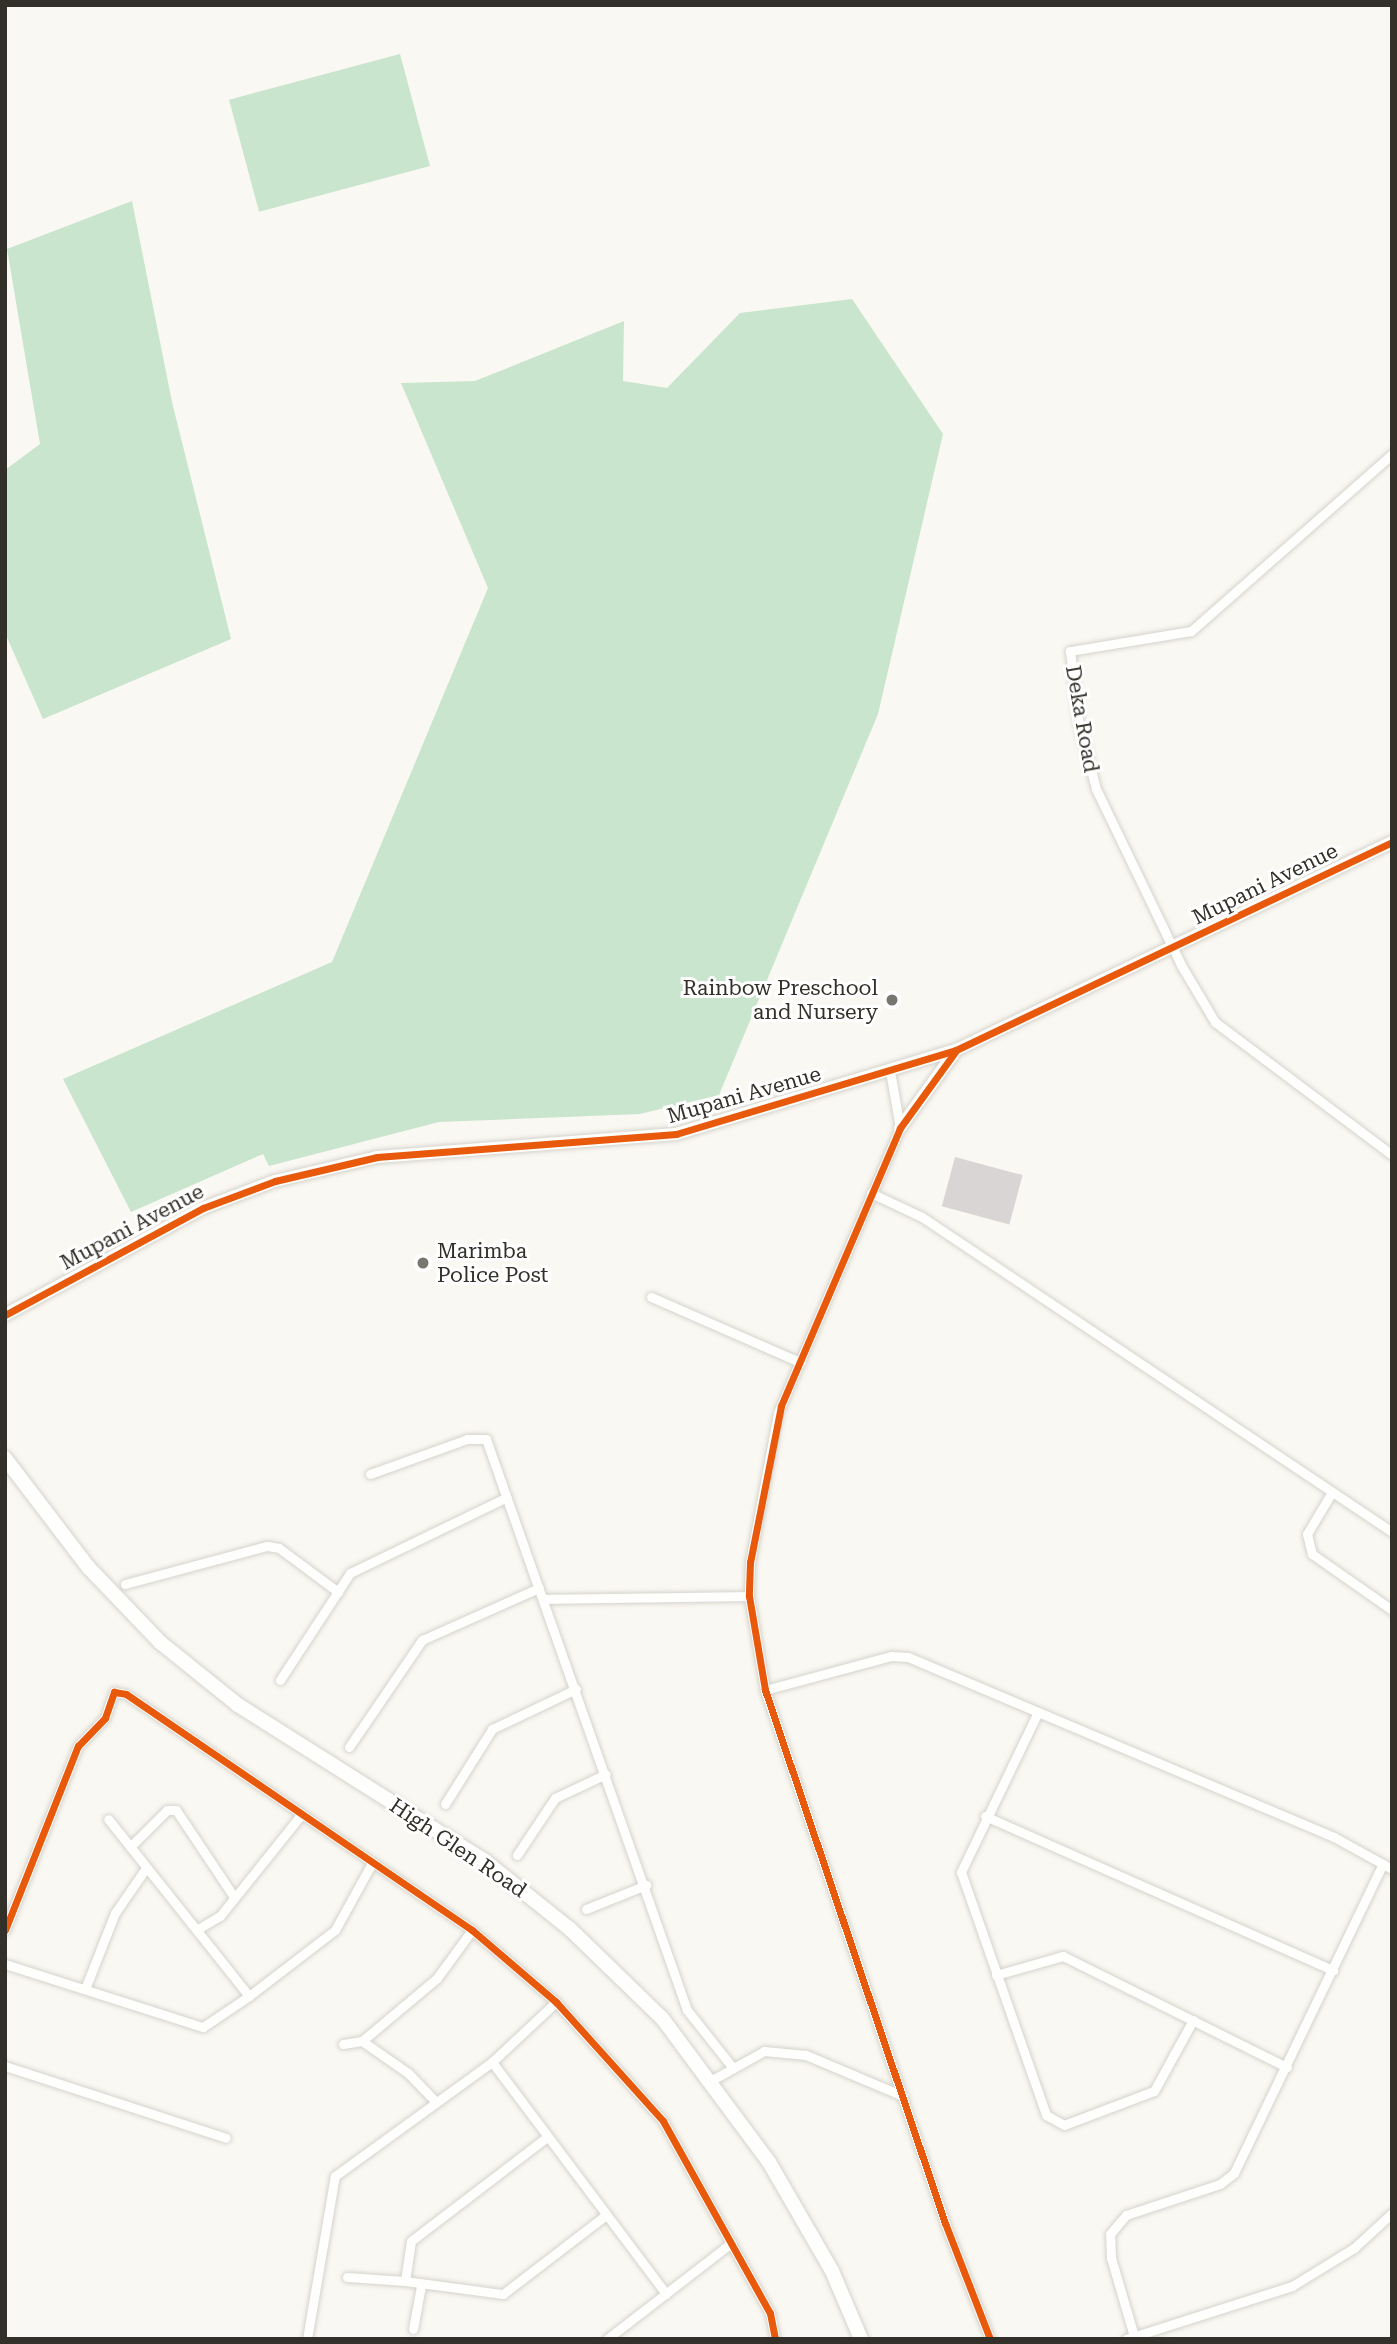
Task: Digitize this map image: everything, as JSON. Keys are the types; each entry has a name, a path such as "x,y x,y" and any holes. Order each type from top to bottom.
{"main road":[{"name":"High Glen Road","path":"5,1458 88,1567 161,1643 238,1705 485,1861 559,1920 662,2018 712,2080 802,2217 861,2339"}],"street":[{"name":"Deka Road","path":"1173,949 1096,789 1079,724 1070,651 1191,631 1392,454"},
{"name":"Mupani Avenue","path":"5,1315 203,1208 275,1181 377,1157 676,1134 956,1050 1173,949 1392,842"},
{"path":"1173,949 1224,1034 1392,1154"},
{"path":"956,1050 900,1128 778,1413 750,1562 749,1596 765,1690 903,2096 990,2339"},
{"path":"890,1071 900,1128"},
{"path":"871,1193 922,1217 1392,1532"},
{"path":"651,1297 800,1362"},
{"path":"370,1474 477,1437 486,1439 646,1885 687,2010 733,2068"},
{"path":"1332,1492 1307,1534 1312,1554 1392,1610"},
{"path":"281,1680 350,1573 507,1497"},
{"path":"125,1584 267,1546 279,1548 338,1592"},
{"path":"349,1747 422,1640 539,1588"},
{"path":"543,1599 749,1596"},
{"path":"765,1690 891,1656 908,1657 1334,1837 1387,1867 1333,1970 1234,2173 1220,2184 1126,2215 1110,2234 1111,2258 1130,2338 1292,2286 1354,2248 1392,2213"},
{"path":"445,1804 492,1728 576,1689"},
{"path":"5,1930 61,1780 78,1746 105,1718 114,1692 148,1706 472,1930 556,2002 663,2121 773,2318 775,2339"},
{"path":"1038,1712 985,1816 961,1872 1043,2109 1065,2125 1154,2091 1193,2020"},
{"path":"517,1854 555,1798 606,1774"},
{"path":"130,1847 172,1808 234,1897"},
{"path":"198,1929 213,1922 302,1815"},
{"path":"985,1816 1333,1970"},
{"path":"108,1819 249,1996"},
{"path":"5,1964 203,2027 249,1996 335,1930 372,1863"},
{"path":"85,1989 115,1913 146,1868"},
{"path":"586,1909 646,1885"},
{"path":"343,2044 362,2041 437,1978 472,1930"},
{"path":"996,1976 1063,1956 1287,2067"},
{"path":"307,2339 335,2176 434,2100 492,2062 556,2002"},
{"path":"362,2041 408,2073 434,2100"},
{"path":"712,2080 764,2051 806,2055 903,2096"},
{"path":"492,2062 666,2294"},
{"path":"5,2066 226,2137"},
{"path":"405,2281 408,2244 547,2137"},
{"path":"347,2277 405,2281 421,2286 503,2294 606,2215"},
{"path":"607,2339 731,2243"},
{"path":"413,2329 421,2286"}],"green space":[{"path":"400,54 430,166 259,212 229,100"},
{"path":"132,201 172,402 231,639 43,719 5,633 5,470 40,444 7,249"},
{"path":"852,299 943,434 878,714 719,1095 640,1114 439,1122 269,1166 263,1154 131,1212 63,1079 332,962 488,588 401,383 475,381 624,321 623,381 667,388 740,313"}],"building":[{"path":"955,1157 1023,1175 1009,1224 942,1206"}],"cycle path":[{"path":"5,1315 203,1208 275,1181 377,1157 676,1134 956,1050 1392,842"},
{"path":"955,1052 900,1128 781,1406 750,1562 749,1596 765,1690 945,2223 990,2339"},
{"path":"5,1930 78,1746 105,1718 114,1692 126,1694 472,1930 556,2002 663,2121 770,2313 775,2339"}],"place":[{"name":"Rainbow Preschool and Nursery","path":"892,1000"},
{"name":"Marimba Police Post","path":"423,1263"}]}
